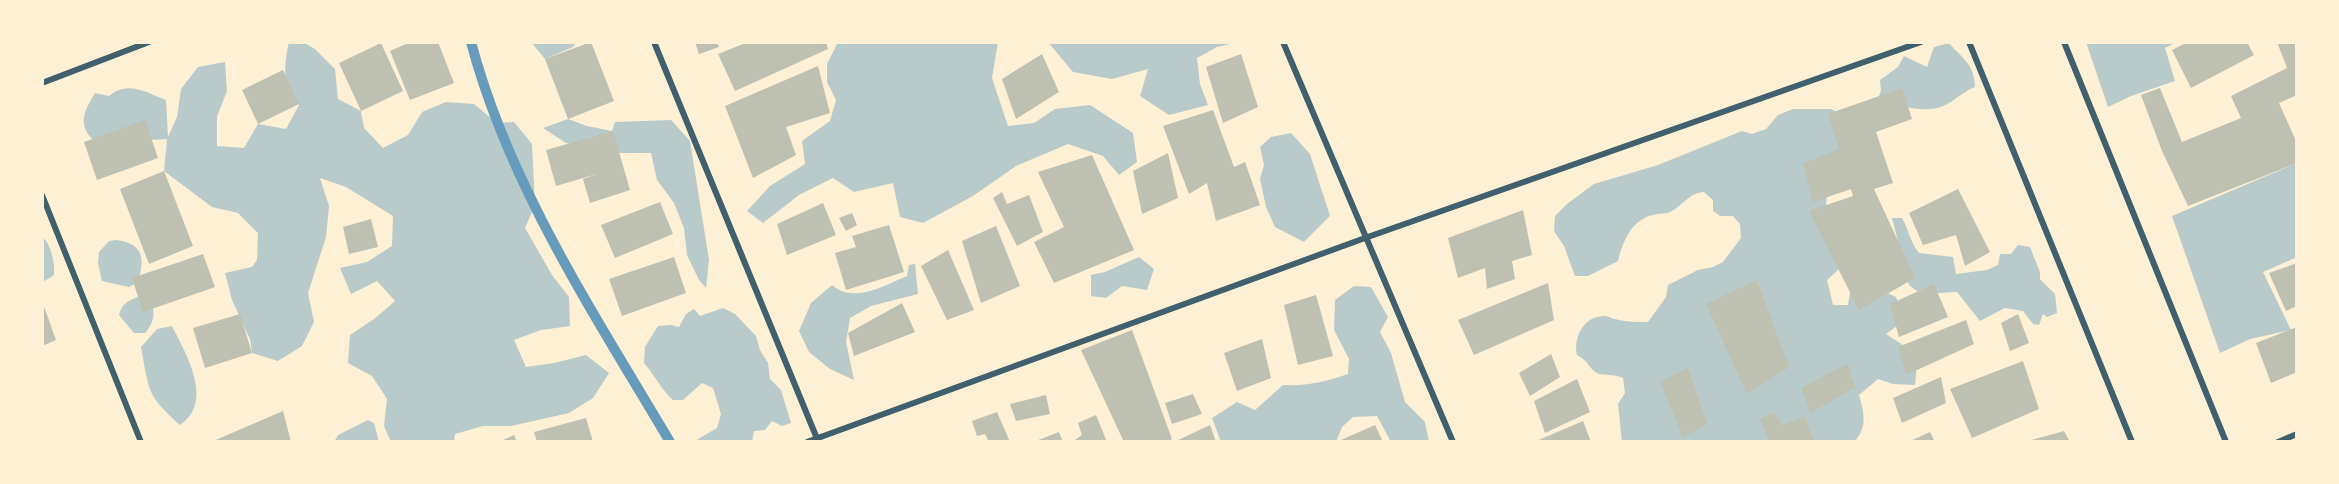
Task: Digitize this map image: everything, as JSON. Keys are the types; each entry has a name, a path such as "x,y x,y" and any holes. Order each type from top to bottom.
{"street":[{"path":"42,83 149,42"},
{"path":"654,42 817,440"},
{"path":"1283,42 1453,442"},
{"path":"807,442 1365,238 1921,42"},
{"path":"1969,42 2132,442"},
{"path":"2064,42 2226,442"},
{"path":"42,195 141,442"},
{"path":"2278,442 2297,434"}],"shaded area":[{"path":"289,42 303,42 315,49 335,69 338,99 361,111 364,128 383,148 408,135 422,112 446,102 474,104 497,123 514,122 532,144 535,205 525,228 552,275 569,297 570,326 541,330 514,340 526,367 586,355 609,373 593,398 569,413 511,426 483,426 455,434 454,442 391,442 384,426 387,399 372,376 348,363 350,335 395,301 377,281 351,294 340,268 367,262 392,246 393,216 346,187 320,178 329,206 326,237 308,293 314,322 302,346 278,361 252,353 250,339 232,300 225,273 252,267 257,260 258,233 238,213 212,207 164,171 167,139 96,143 86,130 84,119 87,107 95,93 109,96 124,89 138,89 166,100 168,137 177,117 181,89 198,67 225,62 227,91 217,117 217,146 244,148 258,124 286,129 299,105 289,90 285,75"},
{"path":"531,42 577,42 573,47 545,59"},
{"path":"838,42 998,42 992,78 1008,126 1034,123 1055,109 1090,105 1133,133 1137,162 1119,175 1103,156 1068,144 1016,166 973,196 923,223 900,217 893,183 854,192 833,178 799,195 763,223 747,211 770,186 805,164 802,141 830,121 836,100 827,82 827,64"},
{"path":"1048,42 1239,42 1217,47 1197,58 1200,84 1208,105 1169,115 1140,96 1148,69 1112,79 1073,72"},
{"path":"2086,42 2177,42 2165,48 2175,81 2131,96 2108,107"},
{"path":"1949,43 1970,66 1975,87 1936,108 1911,108 1878,100 1881,90 1880,80 1898,67 1904,56 1927,67 1934,47"},
{"path":"1793,109 1831,109 1841,114 1855,157 1827,185 1826,216 1845,258 1837,271 1827,280 1833,305 1848,305 1851,286 1863,282 1896,297 1906,319 1886,334 1903,345 1917,365 1915,385 1893,384 1878,379 1859,395 1863,425 1854,442 1622,442 1618,404 1625,393 1623,378 1596,373 1577,355 1577,341 1582,328 1592,319 1606,316 1627,321 1648,322 1666,297 1668,285 1698,270 1723,262 1741,238 1740,224 1733,216 1720,216 1713,211 1713,200 1704,192 1698,193 1668,213 1655,214 1639,221 1625,239 1618,261 1588,276 1575,276 1564,246 1554,231 1555,216 1594,184 1658,165 1742,131 1752,134 1766,129 1778,115"},
{"path":"568,119 612,131 615,122 671,120 690,141 709,260 706,288 699,280 687,255 684,228 674,203 657,180 651,153 621,153 566,143 543,128"},
{"path":"1291,133 1310,154 1330,216 1304,242 1275,227 1266,207 1260,179 1264,165 1260,147 1271,137"},
{"path":"2297,163 2297,257 2263,272 2291,330 2250,339 2220,353 2172,216"},
{"path":"1892,218 1902,218 1919,253 1953,257 1956,274 1987,270 1998,265 2000,254 2011,254 2018,245 2030,247 2040,272 2040,279 2055,294 2057,313 2047,317 2043,314 2039,325 2033,324 2023,311 2005,308 1980,321 1957,292 1921,294 1909,285"},
{"path":"42,236 50,249 54,270 54,275 43,282"},
{"path":"117,240 133,245 142,260 138,282 129,287 102,281 98,263 99,252 109,241"},
{"path":"1139,257 1154,269 1147,290 1122,286 1106,298 1091,296 1091,275 1105,272"},
{"path":"915,264 918,294 871,306 850,318 846,342 854,380 830,369 809,352 799,331 811,303 832,285 850,293 869,291 907,276 909,265"},
{"path":"1354,286 1371,287 1388,317 1380,332 1391,353 1405,402 1425,422 1429,442 1391,442 1377,416 1353,417 1342,427 1336,442 1221,442 1212,418 1237,402 1255,410 1283,385 1316,383 1348,374 1349,359 1334,330 1335,300"},
{"path":"138,297 149,302 154,312 152,322 145,333 134,333 119,315 125,303"},
{"path":"723,308 735,314 756,336 760,350 768,363 770,379 781,390 791,423 782,426 772,421 765,430 754,431 752,442 693,442 717,428 721,414 713,388 702,383 683,400 673,400 644,363 645,347 658,326 679,327 686,314 694,309 700,316"},
{"path":"172,326 190,364 197,391 190,415 180,425 161,406 151,391 141,347 157,329"},
{"path":"368,420 374,423 379,442 334,442 338,435"}],"building":[{"path":"405,42 438,42 454,83 410,100 390,51 406,44"},
{"path":"591,42 614,101 568,119 545,59"},
{"path":"695,42 717,42 719,47 699,54"},
{"path":"748,42 826,42 828,49 735,91 718,54"},
{"path":"2188,42 2247,42 2254,55 2191,88 2172,50"},
{"path":"2277,42 2297,42 2297,95 2279,103 2297,143 2297,163 2188,206 2162,151 2141,95 2160,88 2182,142 2241,118 2231,96 2287,68"},
{"path":"381,43 403,91 361,111 339,63"},
{"path":"1042,54 1059,92 1016,119 1002,79"},
{"path":"1241,54 1258,107 1223,123 1206,67"},
{"path":"818,66 830,113 786,127 796,155 753,178 725,106"},
{"path":"283,70 299,104 258,124 242,90"},
{"path":"1902,88 1912,119 1876,132 1893,183 1874,189 1915,278 1859,310 1809,211 1853,196 1851,189 1813,202 1803,164 1839,149 1828,114"},
{"path":"1213,110 1234,167 1245,162 1260,205 1216,221 1207,183 1189,194 1163,126"},
{"path":"145,120 158,158 97,180 84,142"},
{"path":"613,131 630,190 590,203 583,179 597,174 556,186 546,150"},
{"path":"1168,153 1178,198 1142,214 1133,171"},
{"path":"1092,155 1134,250 1054,283 1034,242 1064,227 1038,172"},
{"path":"164,171 193,246 149,264 120,189"},
{"path":"1958,189 1990,252 1965,266 1956,235 1923,245 1909,213"},
{"path":"1002,192 1007,204 1029,195 1043,232 1017,246 993,198"},
{"path":"660,202 673,234 615,258 601,225"},
{"path":"823,203 836,235 787,255 777,224"},
{"path":"1523,210 1532,255 1512,261 1515,279 1487,289 1485,268 1458,278 1448,238"},
{"path":"852,213 857,225 846,231 839,218"},
{"path":"371,219 378,247 349,254 343,227"},
{"path":"889,225 904,272 846,290 835,253 856,247 852,236"},
{"path":"996,226 1020,286 981,303 962,241"},
{"path":"948,250 974,310 947,320 921,266"},
{"path":"203,254 215,287 143,312 132,278"},
{"path":"674,257 686,293 622,316 609,279"},
{"path":"2297,263 2297,306 2286,311 2269,273"},
{"path":"1757,280 1789,367 1747,394 1706,304"},
{"path":"1548,283 1554,320 1474,355 1458,320"},
{"path":"1934,284 1948,317 1899,337 1890,304"},
{"path":"1316,295 1333,356 1298,365 1284,305"},
{"path":"42,301 56,340 42,346"},
{"path":"902,303 915,332 854,356 848,333"},
{"path":"240,314 252,353 205,368 193,328"},
{"path":"2018,314 2029,343 2010,351 2001,323"},
{"path":"1966,320 1974,344 1906,375 1898,347"},
{"path":"2297,327 2297,372 2271,383 2256,343"},
{"path":"1132,330 1172,439 1167,442 1124,442 1081,350"},
{"path":"1262,339 1271,378 1237,391 1224,353"},
{"path":"1551,354 1560,377 1530,396 1519,373"},
{"path":"2023,361 2039,409 1972,438 1950,389"},
{"path":"1847,364 1855,387 1811,413 1801,388"},
{"path":"1688,368 1707,424 1683,437 1660,382"},
{"path":"1941,377 1946,403 1902,423 1893,398"},
{"path":"1577,379 1590,412 1545,433 1534,401"},
{"path":"1193,394 1202,414 1172,424 1165,403"},
{"path":"1046,395 1050,414 1016,421 1010,404"},
{"path":"283,411 291,442 211,442"},
{"path":"997,412 1010,442 989,442 985,434 977,436 972,421"},
{"path":"1774,413 1782,425 1805,416 1814,442 1769,442 1760,419"},
{"path":"1096,415 1107,442 1072,442 1082,435 1078,423"},
{"path":"586,418 593,442 537,442 534,432"},
{"path":"1583,421 1591,442 1534,442"},
{"path":"1210,425 1216,442 1174,442"},
{"path":"1375,425 1383,442 1342,442 1341,440"},
{"path":"2064,431 2070,442 2028,441"},
{"path":"1059,432 1063,442 1033,442"},
{"path":"1930,432 1935,442 1908,442"},
{"path":"514,435 517,442 499,442"}],"waterway":[{"path":"471,42 487,95 531,198 584,298 670,442"}]}
